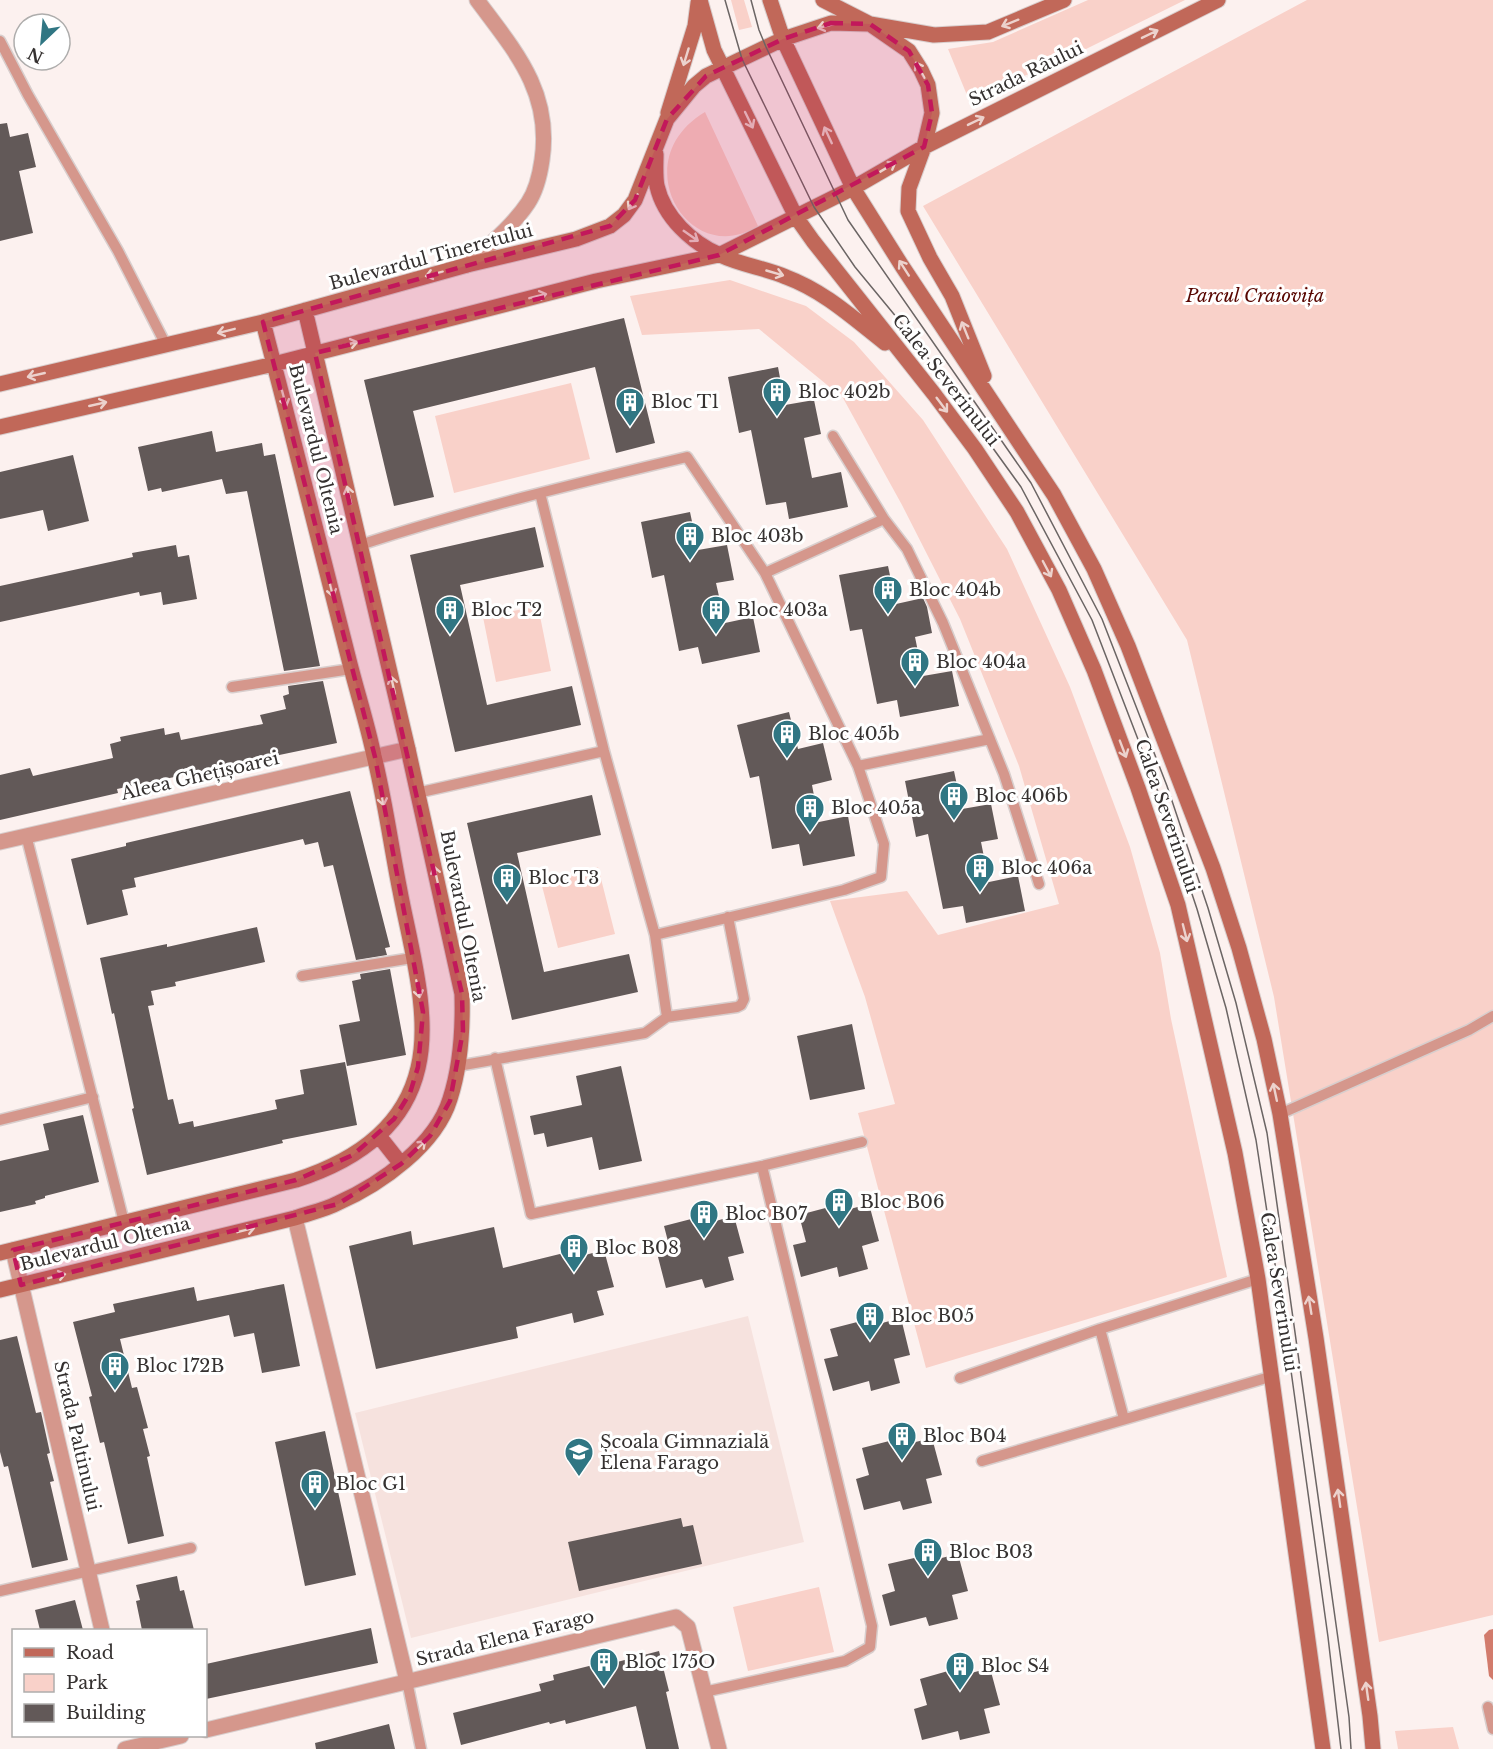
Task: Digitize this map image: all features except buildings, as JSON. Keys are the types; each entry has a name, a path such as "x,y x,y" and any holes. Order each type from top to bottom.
{"main road":[{"name":"Calea Severinului","path":"699,0 714,50 796,217 975,449 1017,512 1059,590 1094,670 1138,788 1178,905 1235,1153 1273,1376 1323,1749"},
{"path":"667,119 695,26 699,0"},
{"name":"Calea Severinului","path":"770,0 783,39 853,188 1054,495 1094,569 1133,658 1189,802 1239,948 1264,1039 1280,1114 1316,1338 1373,1749"},
{"path":"783,39 831,23 870,24 934,35 988,32 1064,0"},
{"name":"Strada Râului","path":"853,188 924,147 1218,0"},
{"path":"827,1 870,24 909,51 928,85 932,113 924,147 909,188 908,210 930,258 952,296 995,404"},
{"name":"Bulevardul Tineretului","path":"0,384 263,322 467,265 576,239 610,226 624,215 635,200 667,119 694,86 705,76 783,39"},
{"path":"655,148 657,186 669,214 683,231 719,255 786,277 819,293 845,310 906,360"},
{"path":"0,427 274,364 596,281 719,255 853,188"},
{"name":"Bulevardul Oltenia","path":"0,1290 295,1218 338,1204 401,1164 430,1136 450,1101 463,1031 462,994 408,749 305,310"},
{"name":"Bulevardul Oltenia","path":"7,1251 296,1180 326,1170 353,1155 379,1136 394,1119 410,1093 418,1067 423,1012 375,757 263,322"},
{"path":"379,1136 401,1164"}],"street":[{"path":"467,265 503,232 528,202 541,172 545,141 543,114 531,79 512,46 477,0"},
{"name":"Aleea Ghețișoarei","path":"0,842 408,749"},
{"path":"295,1218 407,1681"},
{"name":"Strada Paltinului","path":"7,1251 21,1285 102,1629"},
{"name":"Strada Elena Farago","path":"207,1730 676,1617 688,1627 719,1749"},
{"path":"128,1745 175,1737"}],"lane":[{"path":"0,41 28,95 118,251 166,345"},
{"path":"833,436 884,519 907,549 943,623 1004,774 1039,884"},
{"path":"360,545 436,520 687,458 765,573 858,766 884,844 881,877 844,890 655,935"},
{"path":"540,493 604,751 655,935 667,1017"},
{"path":"765,573 884,519"},
{"path":"232,687 351,669"},
{"path":"858,766 990,739"},
{"path":"417,793 604,751"},
{"path":"26,835 124,1222"},
{"path":"458,1066 645,1033 667,1017 737,1008 744,999 728,917"},
{"path":"302,976 412,958"},
{"path":"1280,1114 1469,1030 1493,1016"},
{"path":"495,1058 531,1214 762,1166 862,1142"},
{"path":"0,1120 93,1096"},
{"path":"704,1692 845,1661 870,1647 872,1626 762,1166"},
{"path":"960,1378 1100,1329 1258,1279"},
{"path":"1100,1329 1124,1419"},
{"path":"982,1461 1273,1376"},
{"path":"0,1591 191,1548"},
{"path":"407,1681 421,1749"},
{"path":"1488,1707 1493,1729"}],"highlighted area":[{"path":"831,23 870,24 909,51 928,85 932,113 924,147 719,255 315,353 462,994 463,1031 450,1101 430,1136 401,1164 338,1204 21,1285 13,1250 296,1180 353,1155 394,1119 410,1093 418,1067 423,1012 375,757 263,322 610,226 635,200 667,119 706,76 783,39"}],"shaded area":[{"name":"Școala Gimnazială Elena Farago","path":"748,1316 804,1542 411,1638 355,1413"},
{"path":"1493,1629 1493,1680 1489,1676 1484,1635"}],"green space":[{"path":"731,0 744,0 752,27 739,30"},
{"path":"1088,0 1185,0 1084,50 969,100 948,49 993,42"},
{"name":"Parcul Craiovița","path":"1307,0 1493,0 1493,1615 1379,1642 1274,997 1187,640 923,206"},
{"path":"705,112 758,226 732,236 709,234 689,222 675,204 668,181 669,156 681,132"},
{"path":"730,280 806,306 854,342 923,420 1007,549 1070,687 1130,847 1160,953 1171,1019 1227,1277 926,1368 858,1113 895,1104 865,997 830,901 907,891 938,935 1059,904 1019,766 960,619 902,505 843,398 759,329 642,335 630,296"},
{"path":"571,383 590,459 454,493 435,416"},
{"path":"538,606 551,671 496,682 483,617"},
{"path":"598,867 615,934 558,948 541,882"},
{"path":"819,1587 834,1652 748,1671 733,1607"},
{"path":"1453,1727 1459,1749 1398,1749 1395,1731"}],"tram line":[{"path":"725,0 742,59 814,207 855,267 912,336 1021,487 1092,620 1156,786 1197,909 1226,1008 1256,1140 1288,1349 1328,1637 1341,1749"},
{"path":"751,0 766,47 848,220 1031,483 1102,619 1167,786 1208,908 1236,1003 1267,1133 1349,1717 1351,1749"}],"place":[{"name":"Bloc 402b","path":"777,418"},
{"name":"Bloc T1","path":"630,428"},
{"name":"Bloc 403b","path":"690,562"},
{"name":"Bloc 404b","path":"888,616"},
{"name":"Bloc T2","path":"450,636"},
{"name":"Bloc 403a","path":"716,636"},
{"name":"Bloc 404a","path":"915,688"},
{"name":"Bloc 405b","path":"787,760"},
{"name":"Bloc 406b","path":"954,822"},
{"name":"Bloc 405a","path":"810,834"},
{"name":"Bloc 406a","path":"980,894"},
{"name":"Bloc T3","path":"507,904"},
{"name":"Bloc B06","path":"839,1228"},
{"name":"Bloc B07","path":"704,1240"},
{"name":"Bloc B08","path":"574,1274"},
{"name":"Bloc B05","path":"870,1342"},
{"name":"Bloc 172B","path":"115,1392"},
{"name":"Bloc B04","path":"902,1462"},
{"name":"Școala Gimnazială Elena Farago","path":"579,1478"},
{"name":"Bloc G1","path":"315,1510"},
{"name":"Bloc B03","path":"928,1578"},
{"name":"Bloc 175O","path":"604,1688"},
{"name":"Bloc S4","path":"960,1692"}]}
